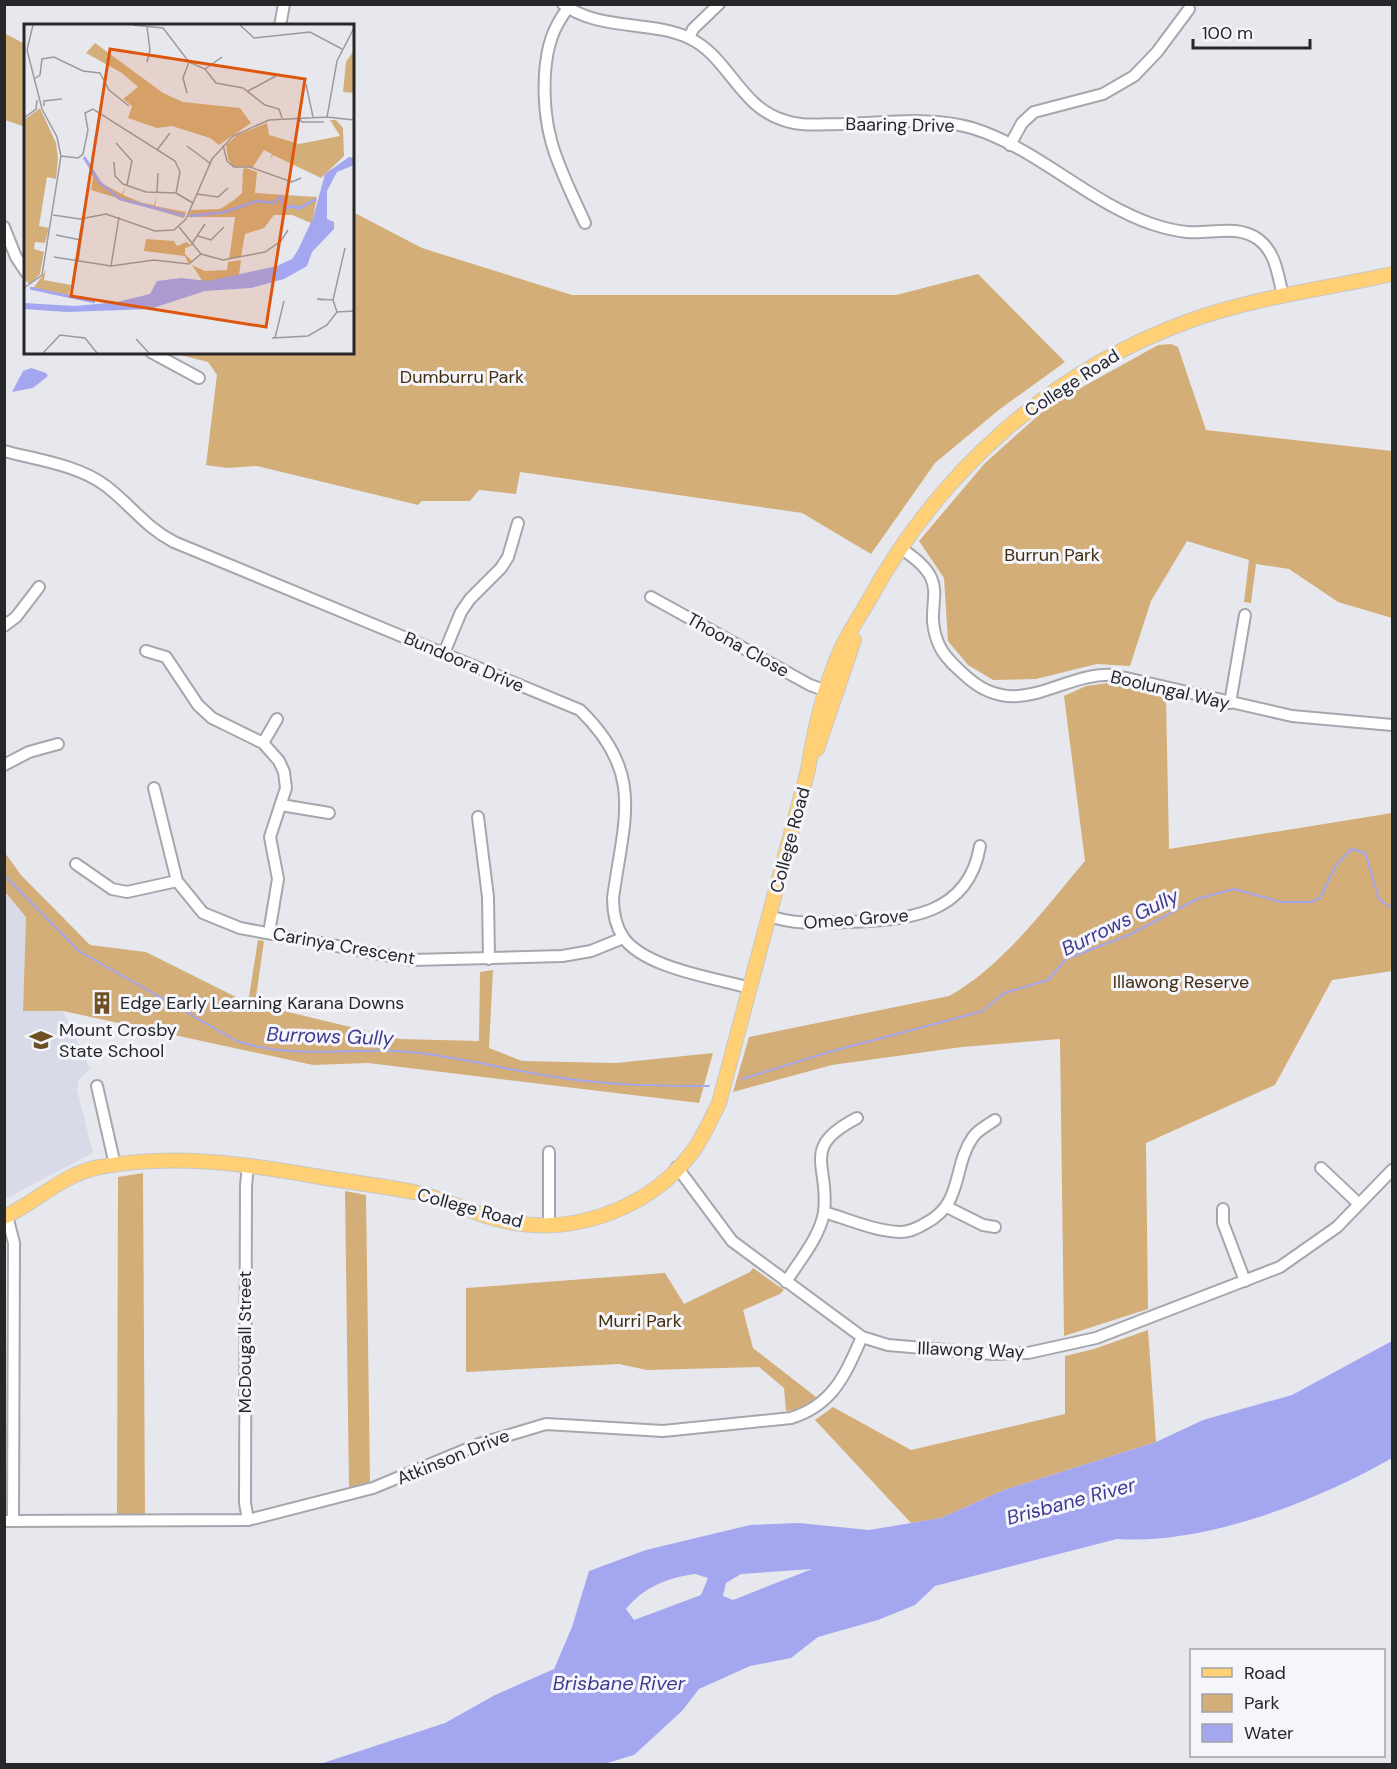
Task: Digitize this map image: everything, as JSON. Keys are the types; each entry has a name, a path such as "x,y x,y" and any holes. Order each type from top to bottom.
{"main road":[{"name":"College Road","path":"6,1217 75,1174 115,1165 207,1161 248,1165 414,1192 487,1216 521,1224 549,1226 587,1220 621,1208 666,1180 693,1152 719,1103 808,770 815,729 830,693 849,631 900,548 959,472 991,441 1058,388 1091,367 1181,324 1218,311 1392,274"}],"street":[{"path":"280,24 284,4"},
{"path":"689,38 693,29 719,4"},
{"path":"565,6 551,33 548,45 544,85 546,123 550,140 585,223"},
{"name":"Baaring Drive","path":"565,6 585,16 689,38 710,52 749,99 781,120 806,125 944,123 972,128 1010,145 1149,223 1187,232 1240,231 1258,239 1272,257 1283,296"},
{"path":"1010,145 1022,123 1034,112 1104,93 1134,76 1157,52 1189,9"},
{"path":"4,226 16,257 24,269"},
{"path":"155,354 199,378"},
{"name":"Bundoora Drive","path":"4,451 72,469 106,486 145,524 174,542 580,710 602,732 614,750 625,783 626,809 613,898 616,925 623,938"},
{"path":"444,653 461,612 470,599 501,568 508,557 518,524"},
{"name":"Boolungal Way","path":"900,548 920,561 930,573 934,586 936,637 943,653 974,683 986,689 1010,696 1030,696 1092,676 1113,675 1292,716 1392,725"},
{"path":"4,626 16,617 39,587"},
{"name":"Thoona Close","path":"651,597 830,693"},
{"path":"1230,703 1245,615"},
{"path":"146,651 166,657 198,705 212,718 263,743 279,760 284,772 286,788 282,805 273,822 270,837 278,879 269,933"},
{"path":"263,743 277,719"},
{"path":"4,765 28,752 58,744"},
{"name":"Carinya Crescent","path":"154,788 177,881 203,913 240,928 412,960 489,959 583,953 623,938"},
{"path":"282,805 329,813"},
{"path":"478,817 488,897 489,959"},
{"name":"Omeo Grove","path":"769,916 791,923 898,920 921,915 941,906 962,886 975,866 980,846"},
{"path":"76,864 112,889 127,892 177,881"},
{"path":"623,938 643,955 662,964 750,988"},
{"path":"97,1086 115,1165"},
{"path":"786,1282 818,1229 824,1212 820,1160 825,1142 835,1129 857,1118"},
{"path":"824,1212 882,1229 902,1232 934,1219 947,1207 965,1152 974,1136 995,1120"},
{"path":"549,1152 549,1226"},
{"name":"McDougall Street","path":"248,1165 246,1186 245,1503 248,1520"},
{"name":"Illawong Way","path":"677,1167 732,1241 862,1337 888,1345 952,1353 1028,1353 1096,1338 1280,1267 1306,1251 1337,1227 1392,1170"},
{"path":"1321,1168 1359,1204"},
{"path":"947,1207 983,1226 995,1227"},
{"path":"1222,1209 1222,1223 1245,1281"},
{"path":"6,1217 14,1243 9,1367 9,1521"},
{"name":"Atkinson Drive","path":"9,1521 248,1520 373,1488 479,1444 546,1424 663,1431 791,1418 810,1412 837,1388 862,1337"}],"shaded area":[{"name":"Mount Crosby State School","path":"4,892 26,916 23,1011 63,1011 90,1069 79,1079 77,1089 93,1153 5,1199"}],"green space":[{"path":"4,33 24,43 24,127 5,120"},
{"name":"Dumburru Park","path":"354,213 422,248 572,295 896,295 978,274 1065,362 1000,409 935,463 871,554 802,513 520,472 516,494 479,490 470,501 422,501 418,505 257,466 227,468 206,465 217,375 208,362 177,354 354,354"},
{"name":"Burrun Park","path":"1171,344 1178,347 1206,430 1392,451 1392,618 1338,602 1289,569 1256,564 1251,603 1244,602 1249,560 1187,541 1151,601 1130,666 1097,664 1036,679 993,680 968,665 948,641 944,578 919,541 985,463 1050,405 1158,345"},
{"name":"Illawong Reserve","path":"1108,683 1134,686 1166,697 1169,849 1392,813 1392,971 1332,980 1275,1085 1146,1143 1148,1309 1064,1336 1060,1039 962,1047 832,1065 733,1092 749,1037 949,996 988,968 1023,934 1085,861 1064,696 1086,686"},
{"path":"5,853 21,875 90,945 146,952 248,1003 258,940 264,941 255,1004 400,1039 479,1041 480,972 493,970 489,1048 522,1061 616,1063 713,1053 699,1103 368,1063 313,1065 63,1011 23,1011 26,917 5,892"},
{"path":"143,1173 145,1514 117,1515 118,1177"},
{"path":"345,1191 366,1195 370,1483 349,1489"},
{"name":"Murri Park","path":"753,1268 784,1290 780,1294 743,1310 753,1348 816,1397 803,1408 786,1411 784,1388 759,1367 647,1370 619,1364 466,1372 466,1288 665,1273 684,1304 750,1272"},
{"path":"1148,1330 1156,1442 1004,1490 941,1518 911,1523 815,1420 833,1407 911,1450 1065,1414 1065,1356 1094,1349"}],"water":[{"path":"31,368 46,373 48,376 33,388 12,392 23,371"},
{"name":"Brisbane River","path":"1392,1341 1392,1458 1330,1490 1259,1517 1187,1535 1151,1539 1117,1539 935,1586 915,1605 878,1620 818,1637 791,1658 750,1666 699,1689 682,1711 634,1755 604,1764 320,1764 445,1723 495,1695 554,1669 572,1627 589,1571 646,1550 750,1525 799,1523 869,1530 941,1518 1004,1490 1156,1442 1203,1420 1292,1395","holes":["812,1569 733,1600 723,1596 726,1583 741,1574","695,1574 708,1578 701,1595 634,1620 626,1609 648,1589 675,1578"]}],"waterway":[{"name":"Burrows Gully","path":"742,1079 829,1052 983,1011 1004,993 1048,980 1066,959 1129,935 1197,899 1234,889 1281,902 1311,902 1320,898 1335,867 1351,849 1365,853 1379,899 1392,908"},
{"name":"Burrows Gully","path":"4,875 79,951 237,1041 258,1047 301,1052 410,1052 569,1079 609,1083 709,1086"}],"place":[{"name":"Edge Early Learning Karana Downs","path":"102,1003"},
{"name":"Mount Crosby State School","path":"41,1040"}]}
